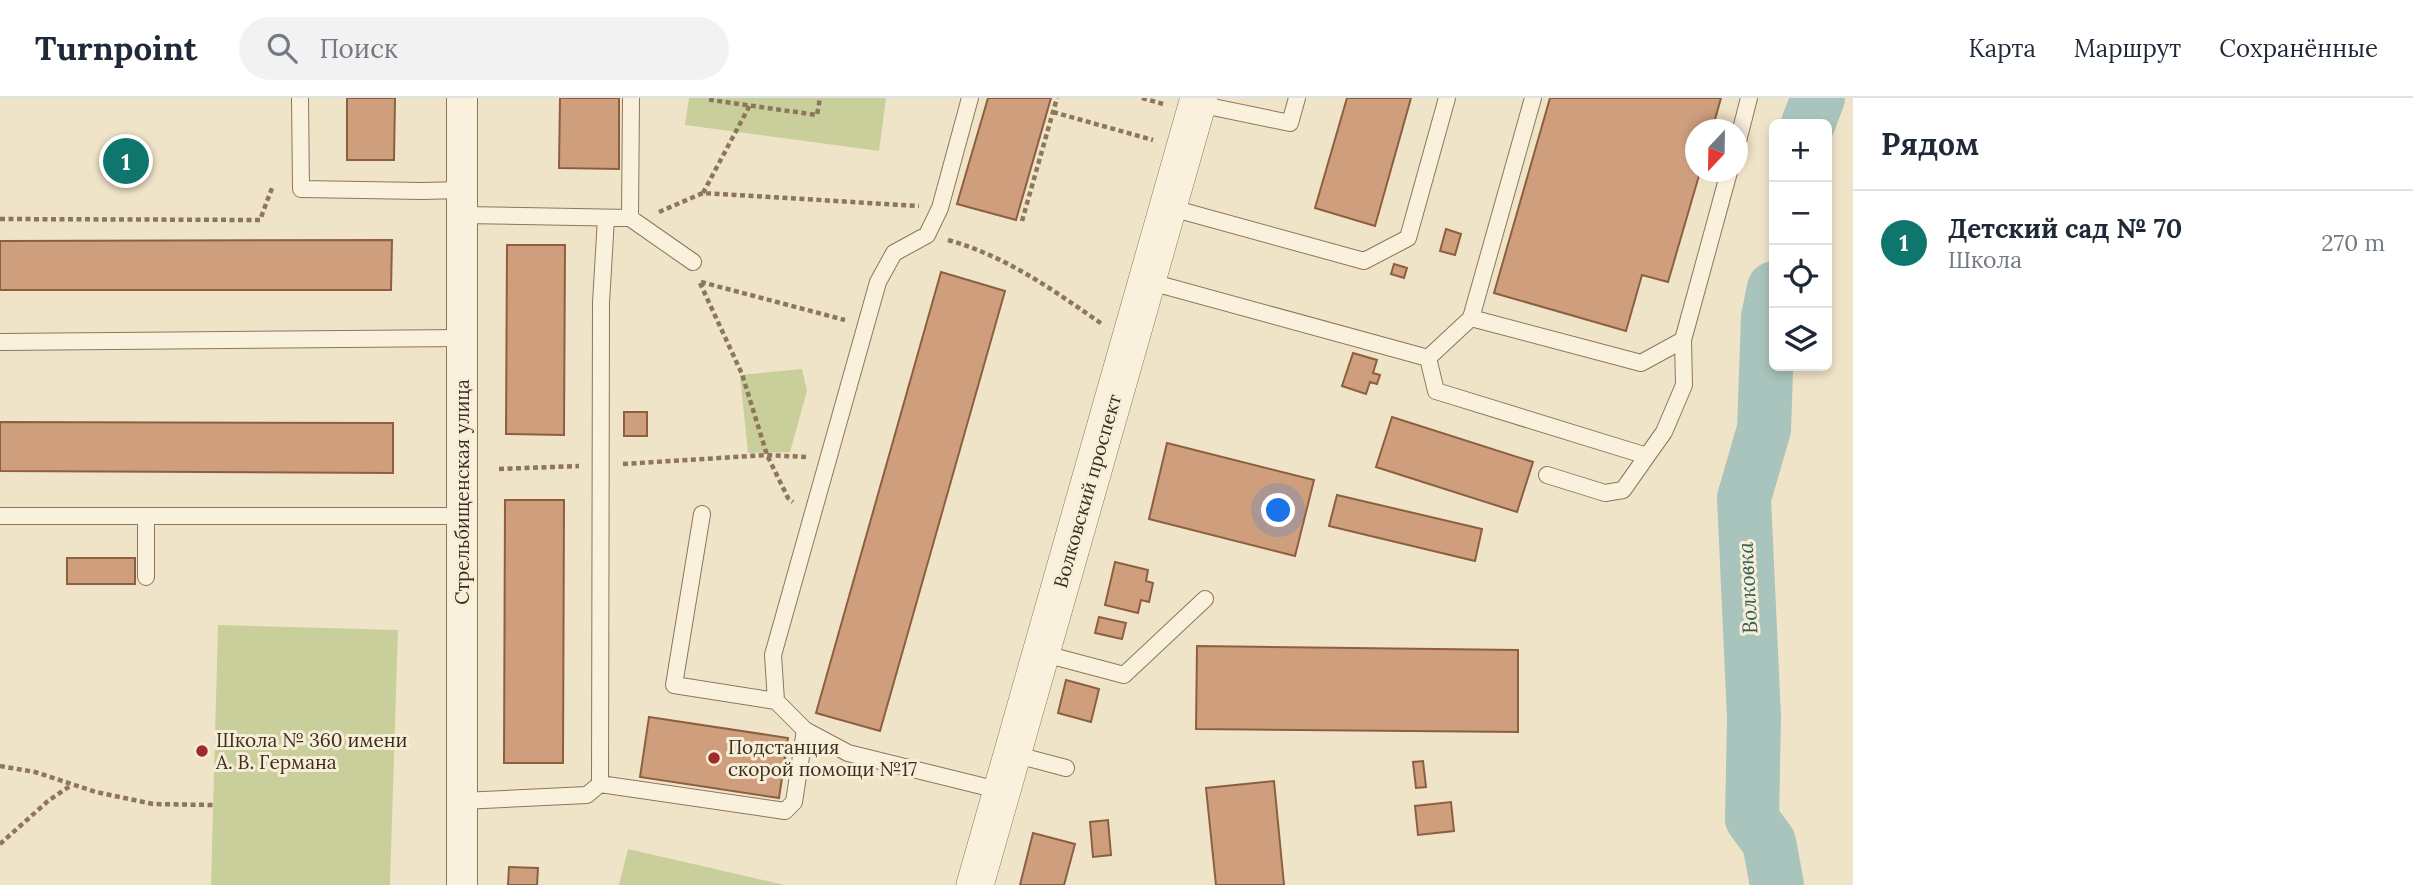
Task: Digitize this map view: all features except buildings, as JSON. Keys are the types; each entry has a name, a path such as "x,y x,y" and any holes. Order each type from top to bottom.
{"street":[{"name":"Стрельбищенская улица","path":"462,98 462,885"},
{"name":"Волковский проспект","path":"975,885 1168,208 1190,103"}],"lane":[{"path":"300,98 301,189 422,191 462,202 606,218 630,218 693,262"},
{"path":"630,218 631,98"},
{"path":"776,701 773,655 878,282 894,253 927,235 940,208 970,98"},
{"path":"1190,103 1290,123 1297,98"},
{"path":"1168,208 1364,261 1408,238 1447,98"},
{"path":"1428,358 1471,318 1533,98"},
{"path":"1744,119 1749,98"},
{"path":"1547,475 1605,493 1623,490 1664,432 1684,385 1683,340 1726,182"},
{"path":"600,784 601,303 606,218"},
{"path":"1147,281 1428,358"},
{"path":"1471,318 1641,363 1683,340"},
{"path":"0,342 462,338"},
{"path":"1428,358 1436,391 1647,456"},
{"path":"702,514 674,685 776,701 805,730 848,753 1002,791"},
{"path":"0,516 462,516"},
{"path":"146,516 146,577"},
{"path":"1041,653 1124,675 1205,599"},
{"path":"462,801 587,795 600,784 785,811 794,802 805,730"},
{"path":"1013,754 1066,768"}],"path":[{"path":"712,98 711,100 817,115 820,98"},
{"path":"1022,221 1057,98"},
{"path":"1142,98 1190,103"},
{"path":"703,193 750,105"},
{"path":"1053,112 1157,142"},
{"path":"0,219 260,220 272,188"},
{"path":"630,218 661,211 703,193 940,208"},
{"path":"927,235 978,248 1007,262 1111,329"},
{"path":"693,262 742,374 767,455 788,498 812,517"},
{"path":"700,282 866,325"},
{"path":"499,469 600,466 767,455 799,455 827,463"},
{"path":"0,766 35,772 71,785 153,804 213,805"},
{"path":"0,844 48,801 71,785"}],"green space":[{"path":"689,98 886,98 879,151 685,125"},
{"path":"802,369 807,391 790,452 748,453 740,375"},
{"path":"218,625 398,630 390,885 211,885"},
{"path":"628,849 785,885 619,885"}],"waterway":[{"name":"Волковка","path":"1810,119 1818,98"},
{"name":"Волковка","path":"1770,308 1764,429 1744,498 1754,717 1752,819 1769,842 1777,885"}],"place":[{"name":"Детский сад № 70","path":"126,161"},
{"name":"Школа № 360 имени А. В. Германа","path":"202,751"},
{"name":"Подстанция скорой помощи №17","path":"714,758"}]}
